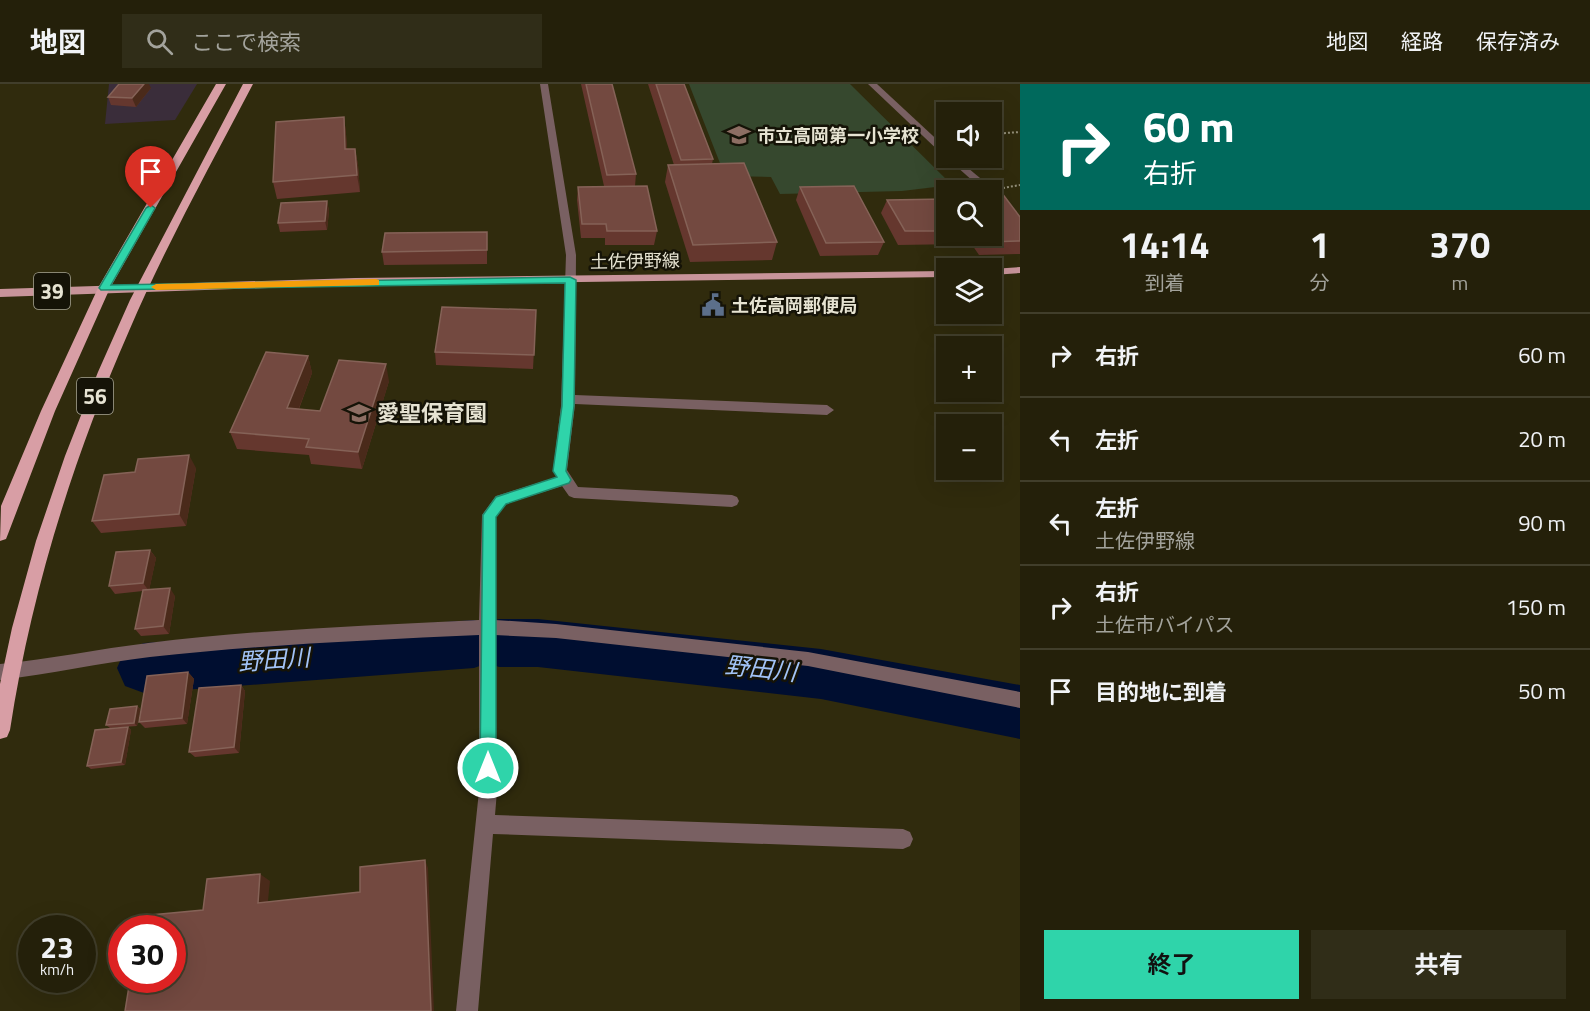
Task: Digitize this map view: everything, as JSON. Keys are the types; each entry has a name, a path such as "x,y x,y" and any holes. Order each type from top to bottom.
{"highway":[{"name":"56","path":"0,534 48,411 104,288 221,84"},
{"name":"56","path":"0,730 6,671 56,503 90,410 143,287 248,84"}],"main road":[{"path":"1002,271 1020,270"},
{"name":"土佐伊野線","path":"0,293 143,287 936,274"}],"street":[{"path":"544,84 571,255 568,399 560,471 564,480 574,492 732,501"},
{"path":"872,84 936,144"},
{"path":"963,168 976,180"},
{"path":"568,399 827,410"},
{"path":"467,1011 488,791 489,515 501,500 564,480"},
{"path":"6,671 148,650 319,636 487,627 556,631 808,659 1020,700"},
{"path":"485,824 903,838"}],"path":[{"path":"1002,133 1020,132"}],"shaded area":[{"path":"109,84 197,84 175,120 105,124"}],"green space":[{"path":"689,84 850,84 947,180 936,180 936,187 902,191 780,194 771,177 725,176"}],"building":[{"path":"119,84 144,84 132,98 108,97"},
{"path":"586,84 612,84 636,174 607,175"},
{"path":"656,84 684,84 713,159 681,160"},
{"path":"344,117 345,149 355,149 357,175 273,182 276,122"},
{"path":"744,163 777,242 693,245 668,165"},
{"path":"647,186 657,231 607,231 606,224 582,224 578,187"},
{"path":"854,186 884,242 826,243 800,187"},
{"path":"1002,193 1020,217 1020,241 1002,242"},
{"path":"936,199 936,231 905,231 887,200"},
{"path":"327,201 325,221 278,223 281,203"},
{"path":"487,232 487,250 382,252 385,233"},
{"path":"442,307 536,310 534,355 435,352"},
{"path":"266,352 308,356 287,408 320,411 339,360 386,364 358,452 306,447 309,439 230,432"},
{"path":"189,455 179,514 92,521 104,475 135,472 138,459"},
{"path":"150,550 143,583 109,586 116,552"},
{"path":"170,588 163,626 135,629 143,590"},
{"path":"188,672 182,718 139,722 147,676"},
{"path":"241,685 234,747 189,752 199,688"},
{"path":"137,706 134,723 106,725 110,709"},
{"path":"128,727 121,762 87,766 95,730"},
{"path":"425,860 431,1011 125,1011 128,993 186,993 186,915 150,915 203,910 207,879 260,874 258,903 360,892 360,867"}],"waterway":[{"name":"野田川","path":"499,643 538,643 821,674 1020,712"},
{"name":"野田川","path":"144,668 474,644"}],"slow traffic":[{"path":"156,287 376,283"}],"place":[{"name":"市立高岡第一小学校","path":"739,135"},
{"name":"土佐高岡郵便局","path":"713,305"},
{"name":"愛聖保育園","path":"359,413"}],"route":[{"path":"151,208 104,288 570,280 568,406 560,471 564,480 501,500 489,515 488,768"}]}
